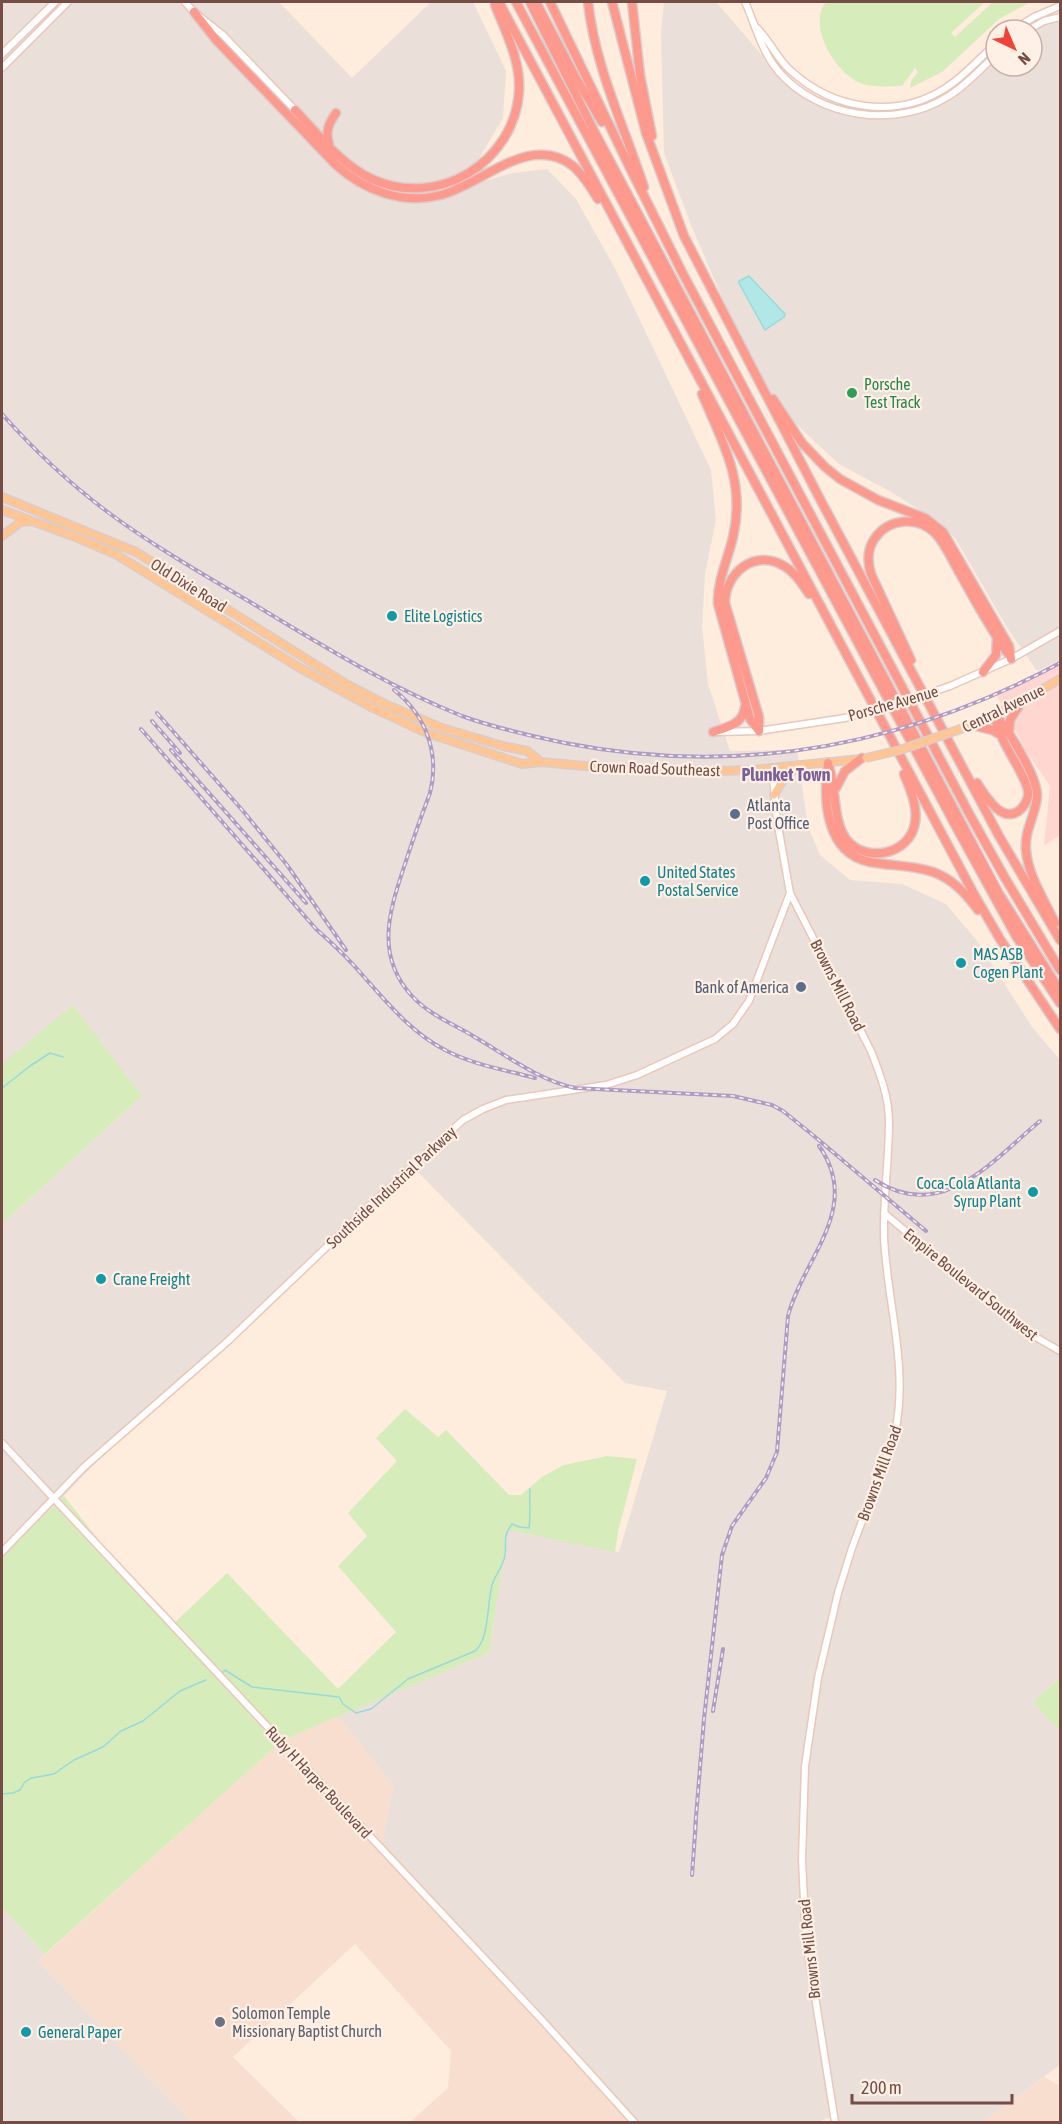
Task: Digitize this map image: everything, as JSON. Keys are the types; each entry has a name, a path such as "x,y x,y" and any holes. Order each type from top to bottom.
{"highway":[{"path":"295,110 346,163 383,184 401,188 428,189 447,184 469,174 487,160 501,143 512,123 519,91 514,54 496,2"},
{"path":"496,2 1000,939"},
{"path":"516,2 970,854 1016,936 1060,1003"},
{"path":"530,2 594,131 993,883 1060,991"},
{"path":"536,2 583,90 630,168"},
{"path":"550,2 654,216 971,817 1060,970"},
{"path":"588,2 603,72 654,216"},
{"path":"612,2 639,110 661,177 684,236 725,319 953,748 1026,884 1060,940"},
{"path":"632,2 640,75 661,177"},
{"path":"194,12 217,41 336,165 360,184 387,194 412,198 433,196 452,191 519,159 534,155 550,156 566,162 579,173 625,239"},
{"path":"330,147 328,128 336,113"},
{"path":"725,319 786,420 802,443 825,466 860,490 925,518 943,531 1009,646 1011,659"},
{"path":"686,355 728,453 735,477 737,513 718,590 718,604 750,719 759,731"},
{"path":"929,701 869,567 871,546 879,533 892,525 906,521 920,523 937,534 1011,659"},
{"path":"759,731 759,717 725,603 727,588 734,574 756,561 779,563 794,573 831,626"},
{"path":"983,672 996,655 997,638"},
{"path":"953,748 993,806 1002,812 1015,813 1023,807 1028,791 1005,734 1010,720 1023,700"},
{"path":"713,732 738,722 744,712 745,703"},
{"path":"994,714 997,727 1005,734 1032,777 1037,793 1027,830 1027,861 1060,935"},
{"path":"972,725 1005,734"},
{"path":"828,763 833,777 840,828 852,845 868,853 892,851 905,843 914,830 916,813 892,742"},
{"path":"835,791 841,776 864,758"},
{"path":"828,763 826,778 830,822 840,845 862,860 922,868 946,878 964,892 1000,939 1060,1029"}],"main road":[{"name":"Old Dixie Road","path":"2,497 136,552 365,694"},
{"name":"Old Dixie Road","path":"2,510 117,555 357,701"},
{"path":"2,536 21,522 32,520"},
{"name":"Central Avenue","path":"944,735 972,725 1060,679"},
{"name":"Crown Road Southeast","path":"365,694 442,728 528,751 542,762"},
{"name":"Crown Road Southeast","path":"357,701 451,741 522,764 542,762 683,771 772,768 864,758 900,750 944,735"},
{"path":"774,795 783,780 798,765"}],"street":[{"path":"2,54 55,2"},
{"path":"2,68 68,2"},
{"path":"185,2 194,12 224,35 295,110"},
{"path":"746,2 759,41 779,73 824,104 874,116 908,113 946,98 984,66"},
{"path":"1032,18 1060,6"},
{"path":"1044,21 1060,16"},
{"path":"756,28 766,37 788,69 805,83 825,96 844,103 873,108 891,108 929,98 959,78 984,55"},
{"name":"Porsche Avenue","path":"713,732 759,731 845,718 901,703 983,672 1060,631"},
{"name":"Browns Mill Road","path":"772,768 774,795 790,893 866,1042 880,1074 886,1097 889,1121 884,1213 886,1259 901,1374 899,1416 890,1448 852,1548 827,1632 810,1724 802,1820 802,1882 806,1940 835,2122"},
{"name":"Southside Industrial Parkway","path":"2,1552 53,1497 228,1341 372,1203 464,1120 506,1100 606,1085 637,1075 704,1046 725,1031 740,1016 749,1001 790,893"},
{"name":"Empire Boulevard Southwest","path":"884,1213 1020,1328 1060,1351"},
{"name":"Ruby H Harper Boulevard","path":"2,1443 541,2019 634,2122"}],"shaded area":[{"path":"2,2 279,2 352,78 431,2 473,2 506,71 503,118 477,162 445,193 512,173 547,169 576,199 617,272 711,470 716,520 705,574 702,626 708,684 730,751 797,750 808,827 820,855 850,880 902,884 946,904 978,942 1032,1027 1060,1060 1060,1677 1033,1702 1060,1731 1060,2065 983,2122 836,2122 836,2115 818,2122 633,2122 556,2043 381,1849 393,1786 338,1716 489,1653 508,1529 619,1552 667,1391 625,1383 413,1167 293,1282 154,1402 64,1496 2,1556 2,1224 142,1096 2,1064"},
{"path":"664,2 716,2 768,62 810,95 859,111 880,113 908,110 930,102 954,87 984,61 984,78 1044,78 1044,19 1060,15 1060,660 1037,671 1008,629 955,538 940,523 891,492 839,464 782,411 746,353 691,225 664,153 661,33"},
{"path":"1060,660 1060,835 1044,846 1050,786 1026,751 997,696"},
{"path":"338,1716 393,1786 381,1849 556,2043 633,2122 410,2122 448,2088 451,2051 355,1944 233,2057 299,2122 192,2122 38,1961 283,1740"},
{"path":"2,1908 45,1954 38,1961 192,2122 2,2122"},
{"path":"1044,2077 1060,2086 1060,2122 983,2122"}],"green space":[{"path":"826,2 985,2 951,33 955,37 993,2 1030,2 1001,18 984,18 984,33 942,72 910,88 911,81 918,72 915,68 902,86 870,86 860,83 841,69 826,47 820,23 821,12"},
{"path":"73,1005 142,1096 2,1224 2,1064"},
{"path":"405,1409 438,1437 446,1430 509,1495 521,1495 542,1477 564,1465 607,1456 637,1459 615,1552 508,1530 489,1653 283,1740 45,1954 2,1908 2,1556 64,1496 127,1576 172,1625 227,1573 338,1689 396,1632 338,1566 367,1536 348,1513 397,1461 376,1438"},
{"path":"1060,1677 1060,1731 1033,1702"}],"water":[{"path":"749,276 785,314 765,330 739,283"}],"waterway":[{"path":"2,1088 50,1053 63,1057"},
{"path":"223,1672 225,1670 252,1687 339,1697 343,1704 356,1713 371,1709 408,1679 475,1651 483,1639 492,1585 504,1559 507,1533 512,1524 529,1528 530,1489"},
{"path":"2,1794 20,1790 31,1778 54,1774 74,1760 103,1747 121,1731 143,1721 180,1691 206,1680"}],"railway":[{"path":"2,414 51,465 91,499 124,524 181,561 384,680 462,716 526,735 630,753 694,757 757,755 820,747 881,734 942,715 1001,692 1060,663"},
{"path":"394,690 415,711 422,723 428,736 433,764 430,793 399,884 388,933 393,965 400,981 412,996 425,1008 522,1066 561,1084 575,1088 733,1096 772,1105 814,1136 926,1231"},
{"path":"157,713 287,865 346,950"},
{"path":"152,721 180,753"},
{"path":"141,729 316,929 412,1028 457,1056 535,1078"},
{"path":"171,750 306,903"},
{"path":"875,1180 899,1192 922,1195 944,1191 965,1182 984,1169 1040,1121"},
{"path":"695,1829 704,1719 722,1555 732,1526 766,1478 777,1452 788,1316 795,1295 826,1232 832,1212 835,1191 831,1169 819,1146"},
{"path":"713,1711 723,1649"},
{"path":"692,1875 696,1821"}],"place":[{"name":"Porsche Test Track","path":"852,393"},
{"name":"Elite Logistics","path":"392,616"},
{"name":"Atlanta Post Office","path":"735,814"},
{"name":"United States Postal Service","path":"645,881"},
{"name":"MAS ASB Cogen Plant","path":"961,963"},
{"name":"Bank of America","path":"801,987"},
{"name":"Coca-Cola Atlanta Syrup Plant","path":"1033,1192"},
{"name":"Crane Freight","path":"101,1279"},
{"name":"Solomon Temple Missionary Baptist Church","path":"220,2022"},
{"name":"General Paper","path":"26,2032"}],"district":[{"name":"Plunket Town","path":"786,775"}]}
